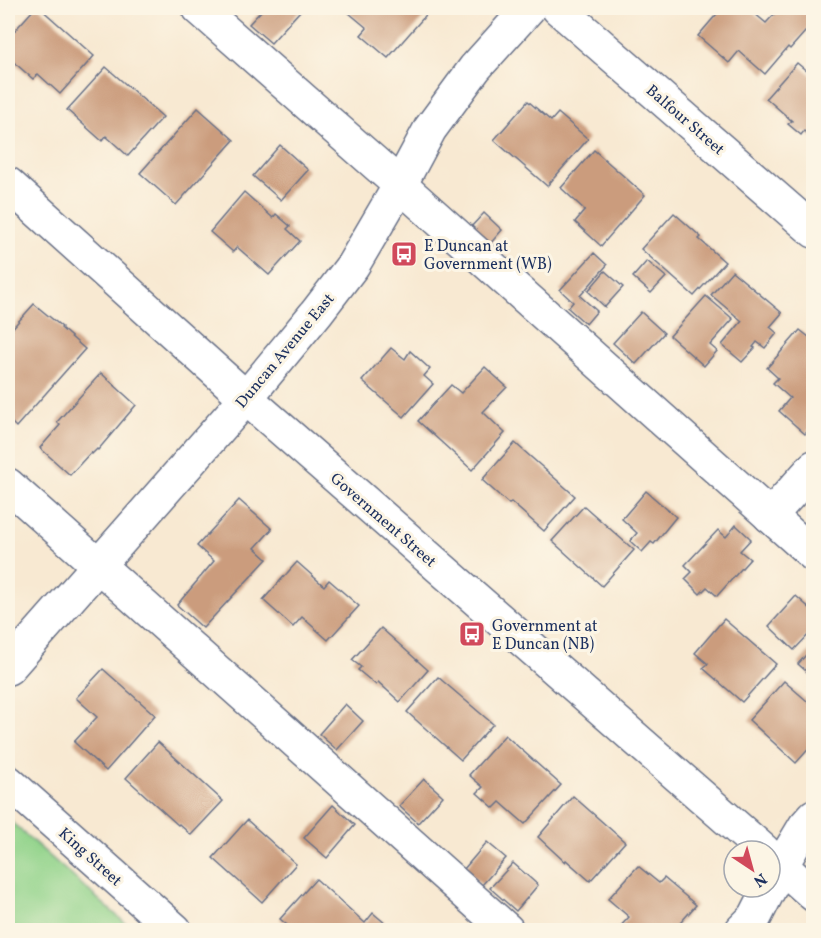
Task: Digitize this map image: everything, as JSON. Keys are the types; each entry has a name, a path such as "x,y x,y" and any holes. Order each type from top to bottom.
{"street":[{"path":"199,8 813,555"},
{"name":"Duncan Avenue East","path":"8,668 246,398 317,312 353,265 430,129 475,68 529,8"},
{"name":"Balfour Street","path":"558,8 813,231"},
{"name":"Government Street","path":"8,184 246,398 750,839"},
{"path":"770,516 813,467"},
{"path":"8,485 507,930"},
{"name":"King Street","path":"8,782 175,930"},
{"path":"782,848 813,816"},
{"name":"Government Street","path":"782,867 813,895"},
{"path":"742,930 755,917 760,899"}],"green space":[{"path":"8,819 133,930 8,930"}],"building":[{"path":"35,8 40,8 94,56 60,94 38,74 33,79 8,57 8,38"},
{"path":"264,8 296,8 300,11 271,43 249,24"},
{"path":"353,8 432,8 388,58 361,35 367,28 349,13"},
{"path":"722,8 748,8 766,23 780,8 788,12 792,8 803,8 814,16 814,22 765,74 739,51 729,63 698,36"},
{"path":"797,63 814,77 814,139 804,131 801,135 788,124 792,121 766,98"},
{"path":"106,67 163,117 128,156 106,136 102,141 67,110"},
{"path":"528,101 551,121 558,113 588,139 547,186 494,140"},
{"path":"198,108 234,140 176,205 140,173"},
{"path":"280,145 308,170 281,200 253,176"},
{"path":"594,150 645,195 601,246 575,222 585,210 561,188"},
{"path":"244,192 273,218 276,214 290,226 287,229 300,241 269,275 237,247 233,252 210,232"},
{"path":"484,213 502,230 489,245 470,228"},
{"path":"674,213 725,262 694,296 641,249"},
{"path":"594,253 607,265 580,296 597,311 586,324 568,308 573,302 560,290"},
{"path":"647,261 666,277 651,293 633,277"},
{"path":"605,271 623,287 605,307 588,291"},
{"path":"732,271 782,313 770,327 777,333 765,348 757,342 753,347 755,348 742,362 722,345 742,321 711,295"},
{"path":"706,296 733,319 710,345 717,351 704,366 670,336"},
{"path":"34,304 85,349 16,427 8,419 8,333"},
{"path":"641,312 664,333 636,364 613,343"},
{"path":"800,330 814,341 814,425 805,434 779,411 790,398 773,383 778,378 767,368"},
{"path":"391,348 405,359 410,351 430,369 424,376 433,384 404,417 362,381"},
{"path":"485,367 507,387 483,412 505,433 472,470 418,421 451,385 461,393"},
{"path":"101,373 136,405 98,450 92,454 91,452 70,475 40,448 60,425 57,422"},
{"path":"515,443 575,496 544,531 482,480"},
{"path":"646,491 676,517 654,544 651,542 642,552 630,541 637,533 622,519"},
{"path":"239,500 272,529 255,548 267,559 203,628 177,605 214,561 197,546"},
{"path":"584,506 634,550 602,586 552,541"},
{"path":"736,525 751,539 740,551 750,559 717,596 707,587 700,594 685,579 692,572 685,565 718,530 726,537"},
{"path":"297,562 324,586 329,580 359,606 328,640 302,617 293,627 263,600"},
{"path":"796,596 814,612 814,629 794,650 769,626"},
{"path":"724,619 776,664 742,702 703,668 708,664 695,653"},
{"path":"381,628 428,670 400,702 378,682 376,685 358,670 361,667 352,660"},
{"path":"814,646 814,678 798,664"},
{"path":"103,669 155,715 106,771 74,742 97,717 76,698"},
{"path":"438,677 493,724 461,760 407,712"},
{"path":"784,681 814,707 814,743 796,763 749,720"},
{"path":"345,704 363,721 337,750 319,734"},
{"path":"505,735 561,785 525,824 500,802 494,808 477,793 483,787 469,775"},
{"path":"158,742 223,801 191,835 126,778"},
{"path":"424,779 443,796 418,823 399,806"},
{"path":"573,796 625,842 590,881 538,837"},
{"path":"333,805 355,825 327,858 304,838"},
{"path":"247,820 296,864 262,902 213,858"},
{"path":"487,842 506,858 482,885 464,869"},
{"path":"513,863 538,885 516,911 490,888"},
{"path":"638,866 659,883 664,878 696,905 674,930 617,930 629,917 608,899"},
{"path":"316,879 365,923 373,913 393,930 293,930 280,919"}],"place":[{"name":"E Duncan at Government (WB)","path":"404,254"},
{"name":"Government at E Duncan (NB)","path":"472,634"}]}
